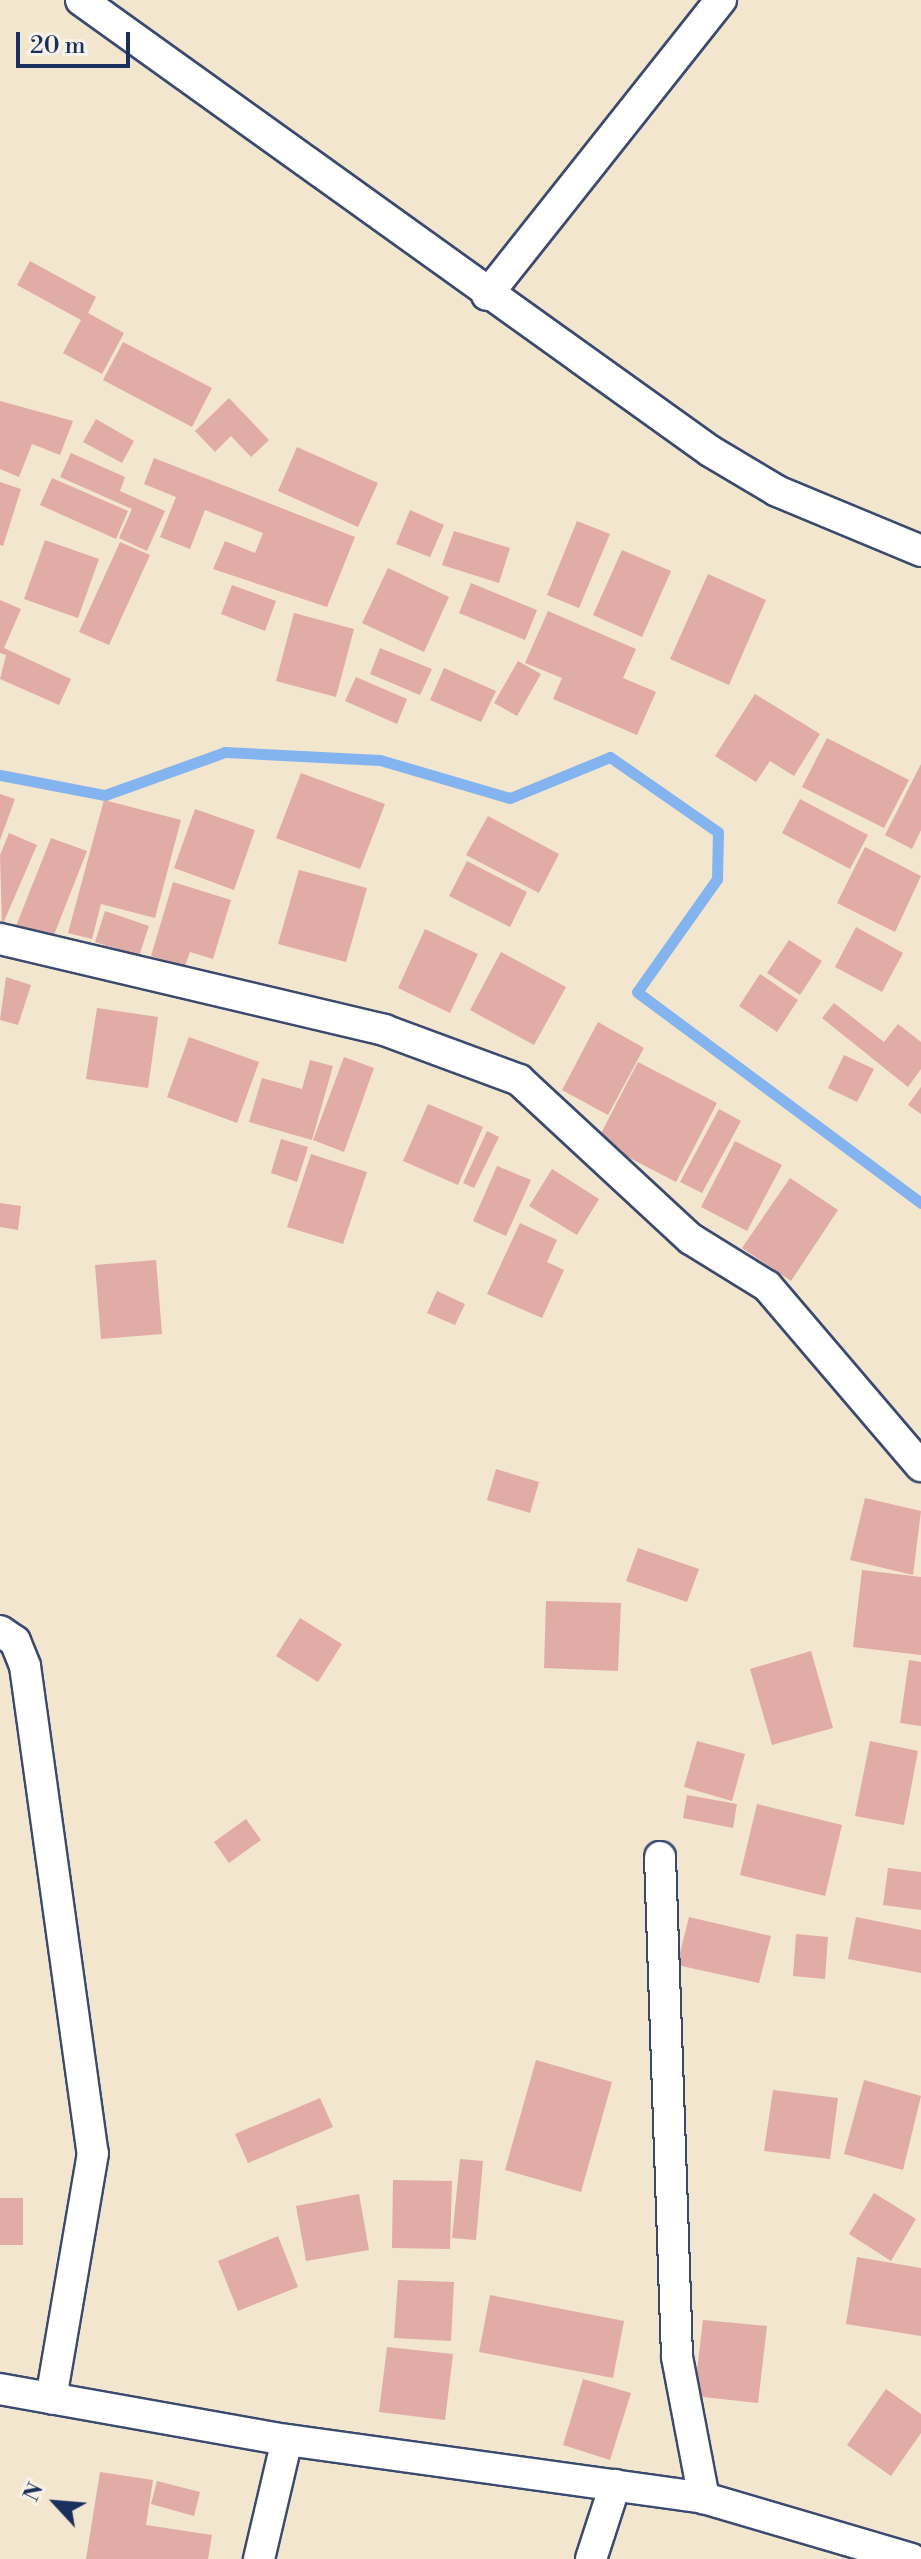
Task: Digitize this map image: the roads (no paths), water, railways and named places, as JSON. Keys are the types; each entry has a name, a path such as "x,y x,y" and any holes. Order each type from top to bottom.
{"street":[{"path":"81,0 487,295 777,491 921,551"},
{"path":"487,295 721,0"},
{"path":"0,939 384,1030 519,1080 691,1239 767,1286 921,1466"},
{"path":"0,1631 15,1641 25,1666 93,2153 51,2398"},
{"path":"660,1857 677,2357 704,2498"},
{"path":"0,2389 287,2440 704,2498 911,2559"},
{"path":"259,2559 287,2440"},
{"path":"591,2559 615,2485"}],"waterway":[{"path":"0,775 105,795 225,752 380,760 510,798 610,757 718,832 717,879 637,992 921,1203"}]}
